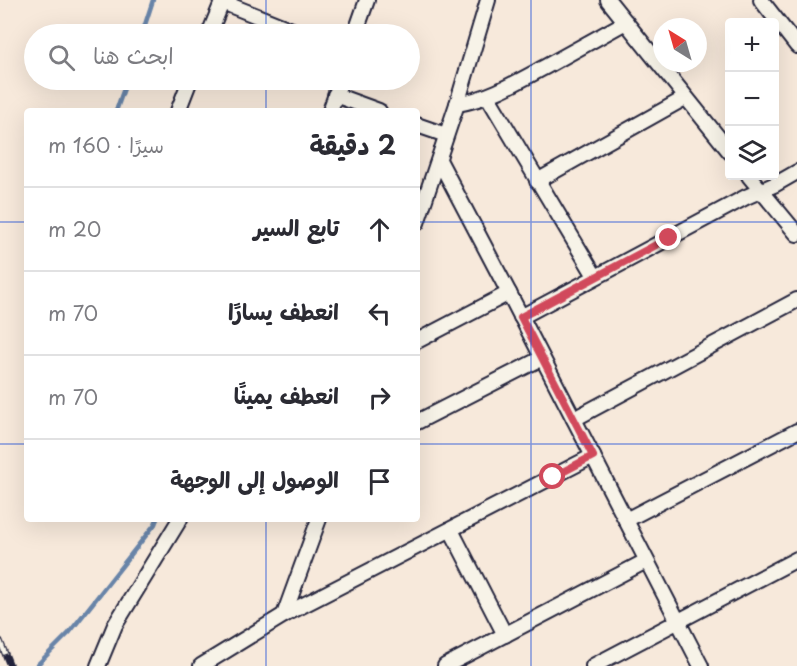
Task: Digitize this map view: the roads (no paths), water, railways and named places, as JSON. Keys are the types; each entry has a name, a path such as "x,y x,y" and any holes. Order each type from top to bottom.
{"street":[{"path":"359,24 367,0"},
{"path":"420,214 457,104 488,0"},
{"path":"608,0 725,147"},
{"path":"761,0 797,46"},
{"path":"213,24 222,1 278,24"},
{"path":"457,104 488,97 626,22"},
{"path":"179,108 186,90"},
{"path":"331,108 337,90"},
{"path":"335,95 371,108"},
{"path":"488,97 595,276"},
{"path":"537,181 685,98"},
{"path":"420,126 446,135"},
{"path":"439,160 701,666"},
{"path":"521,317 746,197 784,180 797,171"},
{"path":"752,180 797,234"},
{"path":"420,339 509,293"},
{"path":"574,419 797,300"},
{"path":"420,420 542,358"},
{"path":"626,520 797,431"},
{"path":"201,666 284,615 593,456"},
{"path":"98,666 115,625 178,522"},
{"path":"284,615 318,522"},
{"path":"451,530 505,635"},
{"path":"593,666 797,559"},
{"path":"446,666 646,561"}],"waterway":[{"path":"145,24 153,0"},
{"path":"117,108 123,90"},
{"path":"36,666 69,633 156,522"}],"railway":[{"path":"0,641 10,666"}]}
